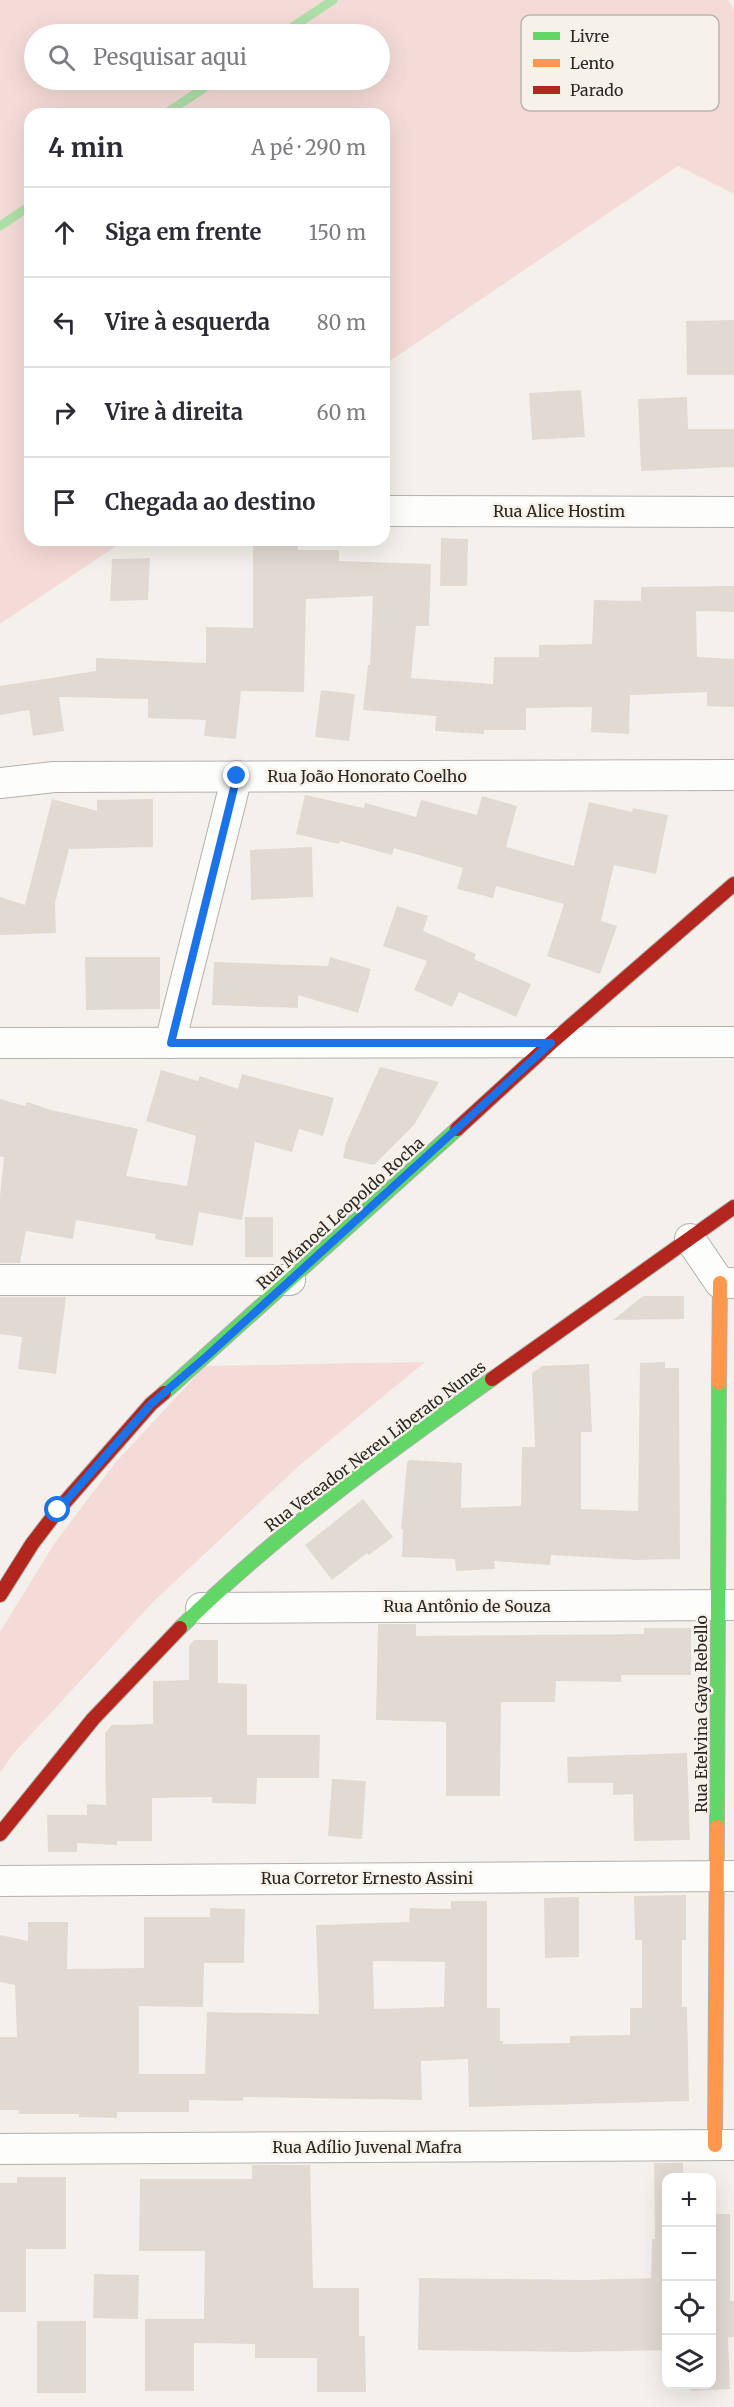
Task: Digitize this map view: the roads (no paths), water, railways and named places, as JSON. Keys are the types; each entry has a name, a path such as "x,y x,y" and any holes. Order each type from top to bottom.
{"main road":[{"name":"Rua Manoel Leopoldo Rocha","path":"0,1595 32,1544 58,1510 151,1404 207,1356 551,1043 734,884"},
{"name":"Rua Vereador Nereu Liberato Nunes","path":"0,1834 31,1791 93,1718 201,1608 269,1546 337,1491 734,1207"},
{"name":"Rua Etelvina Gaya Rebello","path":"725,2145 727,1283"}],"street":[{"name":"Rua Alice Hostim","path":"390,511 734,512"},
{"name":"Rua João Honorato Coelho","path":"0,783 54,777 734,775"},
{"path":"171,1043 237,776"},
{"path":"0,1043 734,1042"},
{"path":"690,1239 727,1283"},
{"path":"0,1280 290,1280"},
{"name":"Rua Antônio de Souza","path":"201,1608 726,1605"},
{"name":"Rua Corretor Ernesto Assini","path":"0,1881 725,1876"},
{"name":"Rua Adílio Juvenal Mafra","path":"0,2149 725,2145"}],"waterway":[{"path":"297,24 333,0"},
{"path":"174,108 201,90"},
{"path":"0,226 24,210"}]}
